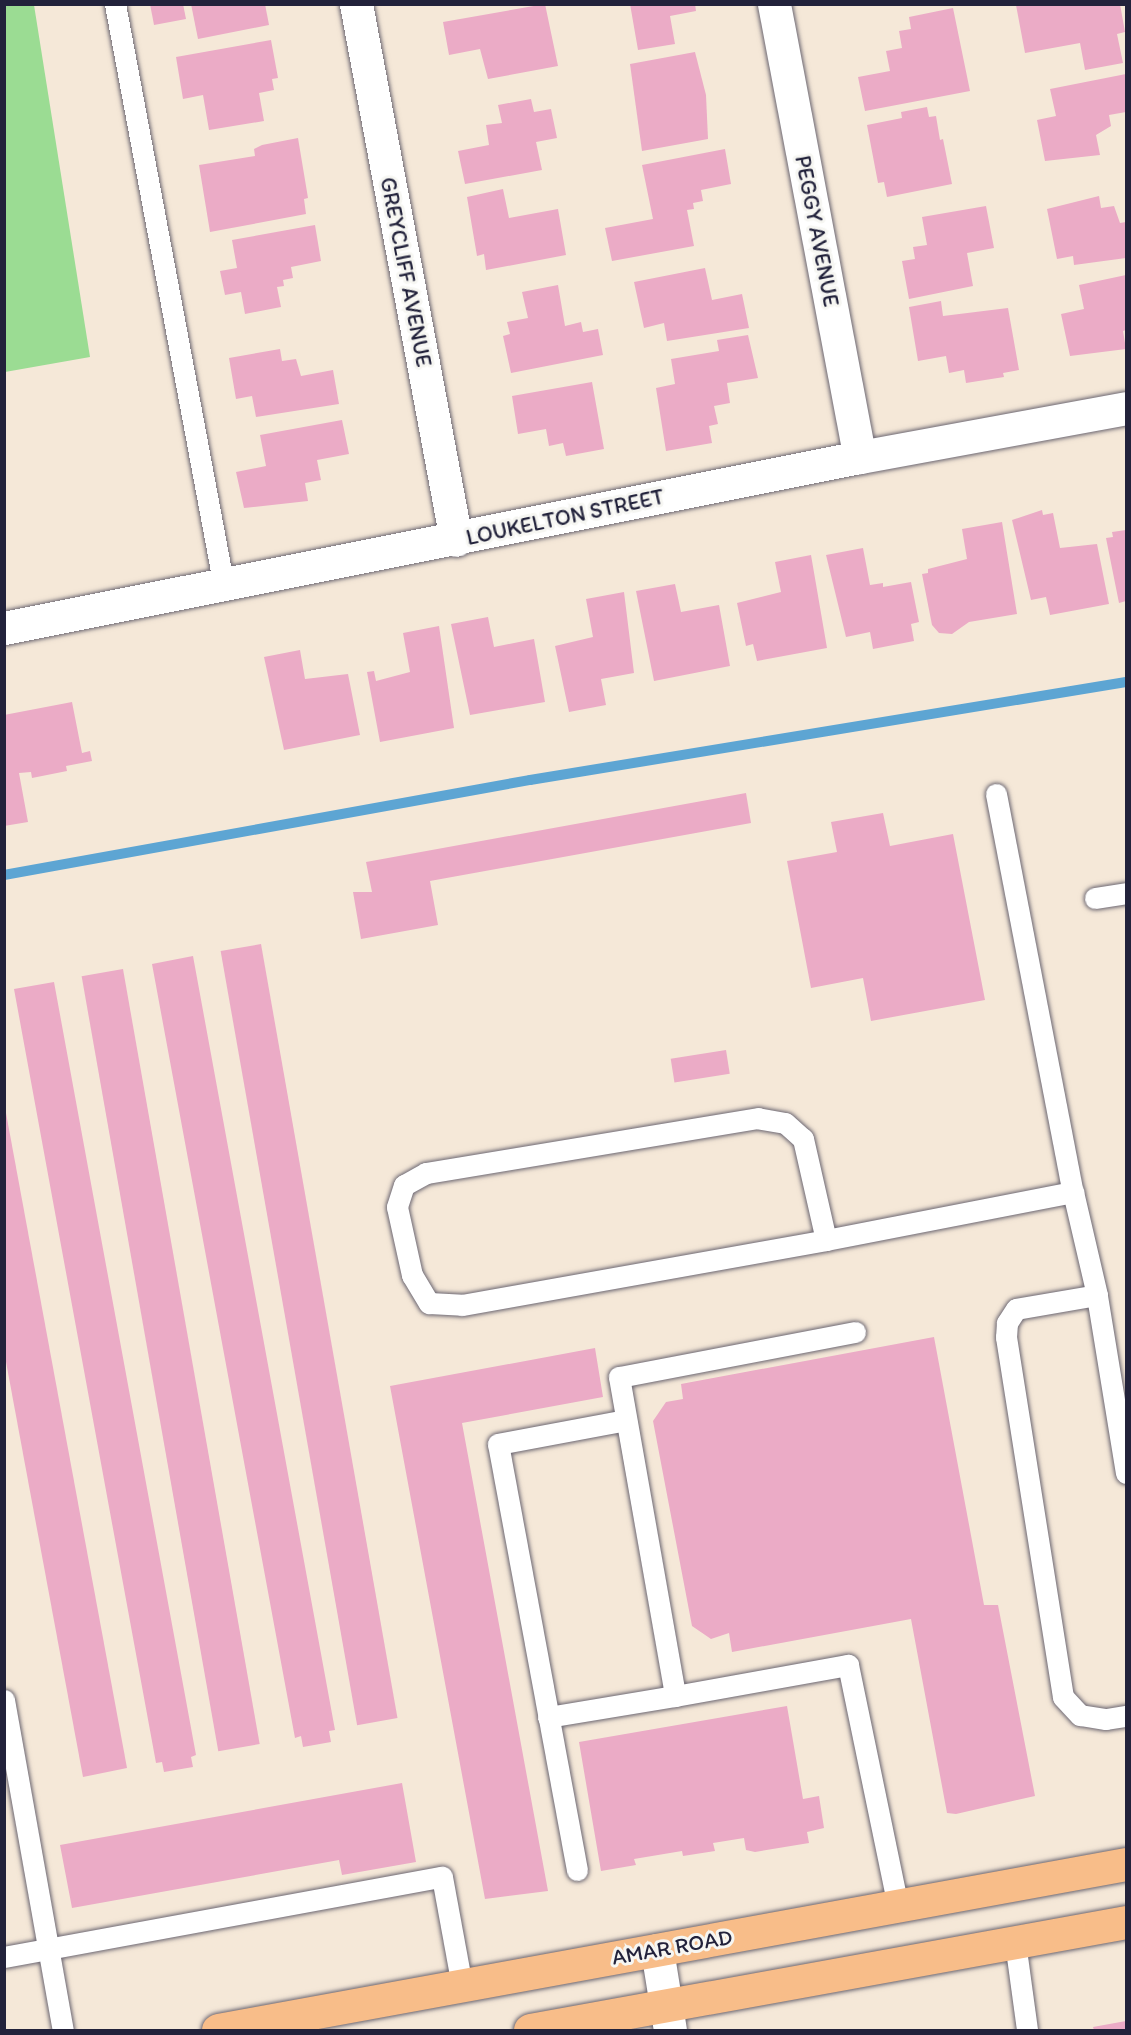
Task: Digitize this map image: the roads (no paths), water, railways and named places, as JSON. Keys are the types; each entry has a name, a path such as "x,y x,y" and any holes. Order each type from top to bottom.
{"main road":[{"name":"AMAR ROAD","path":"218,2031 1126,1864"},
{"path":"530,2031 668,2018 1015,1942 1126,1922"}],"street":[{"name":"GREYCLIFF AVENUE","path":"356,4 456,540"},
{"name":"PEGGY AVENUE","path":"774,4 860,457"},
{"name":"LOUKELTON STREET","path":"4,628 224,587 860,457 1126,408"},
{"path":"657,1950 668,2018"}],"lane":[{"path":"114,4 224,587"},
{"path":"996,794 1073,1192 1097,1295 1126,1473"},
{"path":"1095,898 1126,893"},
{"path":"826,1240 802,1139 785,1124 758,1118 426,1173 404,1185 397,1207 412,1275 429,1303 462,1305 826,1240 1073,1192"},
{"path":"1097,1295 1016,1309 1007,1323 1006,1337 1063,1697 1080,1715 1106,1719 1126,1716"},
{"path":"675,1696 619,1377 855,1332"},
{"path":"577,1870 498,1444 626,1420"},
{"path":"548,1717 848,1665 898,1906"},
{"path":"4,1700 10,1762 63,2031"},
{"path":"4,1957 442,1877 462,1986"},
{"path":"1015,1942 1027,2031"}],"waterway":[{"path":"4,875 530,780 1126,682"}]}
